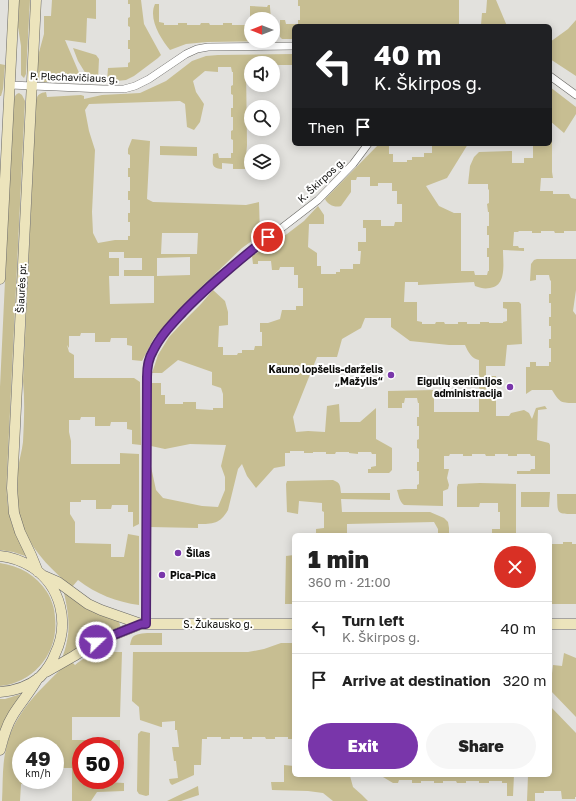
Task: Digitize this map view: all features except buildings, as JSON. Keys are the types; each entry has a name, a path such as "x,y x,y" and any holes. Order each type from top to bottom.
{"main road":[{"path":"0,279 14,0"},
{"name":"Šiaurės pr.","path":"36,0 12,488 14,514 20,532 40,573"},
{"name":"S. Žukausko g.","path":"0,556 28,565 58,582 88,604 101,610 144,624 292,624"},
{"path":"0,750 6,728 40,676 52,661 59,646 62,631 62,614 52,586 40,573"},
{"name":"S. Žukausko g.","path":"0,692 19,688 96,642 144,624"},
{"path":"552,624 576,624"}],"street":[{"name":"P. Plechavičiaus g.","path":"10,85 102,90 124,89 150,79 186,54 198,49 208,47 292,46"},
{"path":"552,77 576,94"},
{"name":"K. Škirpos g.","path":"144,624 147,366 153,351 159,340 170,326 198,296 217,278 318,200 353,164 366,146"}],"shaded area":[{"path":"19,0 30,0 26,74 24,78 21,75 21,46 18,27"},
{"path":"52,0 96,0 96,19 87,18 86,43 65,40 80,75 73,79 48,78 47,82 42,82 37,77 38,56 44,34 44,16 51,16"},
{"path":"128,0 141,0 144,24 161,55 134,76 126,80 107,82 108,68 128,67 128,63 130,62 128,40 130,40 130,27 128,26 128,18 130,17 130,4 128,4"},
{"path":"298,0 459,0 459,24 298,24 298,20 300,20 300,6 298,6"},
{"path":"487,0 496,0 506,24 481,24 482,13 486,13"},
{"path":"155,4 159,4 159,22 164,23 164,25 178,25 178,23 187,23 187,25 200,25 201,23 209,23 210,25 223,25 223,23 232,23 232,25 244,25 244,41 186,44 170,50 159,35 156,28 153,10"},
{"path":"270,5 270,12 250,12 250,6 267,7"},
{"path":"280,20 285,20 286,24 292,24 292,39 282,39 280,37"},
{"path":"576,20 576,76 552,60 552,41 568,29"},
{"path":"73,48 96,55 99,59 98,80 86,74 78,61"},
{"path":"292,54 292,65 280,65 280,56 244,56 244,92 246,92 246,100 244,100 244,136 247,136 247,144 244,144 244,169 233,169 233,164 222,163 222,169 216,168 213,164 213,154 218,153 219,158 231,158 231,153 233,153 231,131 233,130 233,117 231,117 231,108 233,108 233,95 231,94 231,86 233,85 233,72 231,67 218,67 218,72 205,71 193,81 196,92 204,104 200,122 194,130 187,127 185,104 180,101 89,104 85,110 89,131 95,150 92,212 93,233 98,243 115,240 128,240 128,236 130,236 130,222 128,222 128,213 130,213 130,200 128,200 128,191 130,191 130,177 128,177 128,168 130,168 130,155 128,154 128,149 132,139 150,141 147,199 153,202 246,205 259,202 260,235 242,248 193,295 154,338 142,361 132,360 132,346 127,345 127,338 111,338 110,342 95,342 95,333 81,333 80,336 69,336 69,348 67,345 69,352 74,355 74,378 134,378 140,382 141,445 132,444 132,430 127,429 127,422 111,422 110,426 95,426 95,417 81,417 80,420 69,420 71,464 120,464 120,453 139,454 139,524 133,527 133,512 128,512 128,505 112,505 111,509 96,509 96,500 70,502 70,514 75,522 75,543 111,544 111,557 124,557 128,534 139,536 139,605 107,597 78,580 72,587 52,569 34,548 25,532 20,517 17,493 18,466 23,442 23,381 36,100 40,94 46,92 47,97 81,95 84,96 84,99 102,95 140,93 166,81 192,61 206,56 218,55","holes":["162,233 198,233 197,254 161,254","109,252 124,252 124,258 142,258 142,270 124,270 124,276 154,276 154,303 110,304 109,276 119,276 119,258 109,258","190,257 190,275 157,276 157,258"]},
{"path":"0,64 5,65 1,96 0,96"},
{"path":"552,89 576,107 576,114 564,133 552,123"},
{"path":"19,93 25,101 7,490 9,513 13,527 28,557 13,552 0,550 0,387 13,103 15,96"},
{"path":"160,146 197,147 197,156 160,155"},
{"path":"377,146 389,146 389,154 393,154 393,162 407,162 407,160 412,160 412,157 424,157 424,153 432,153 432,146 467,146 447,178 426,186 439,206 454,213 461,213 461,271 474,271 475,275 487,275 489,271 489,257 487,257 487,248 489,248 489,235 487,235 487,226 489,226 489,212 487,204 489,203 489,190 488,184 468,184 470,166 474,157 479,152 512,151 512,163 524,163 524,158 533,158 533,146 552,146 553,178 541,178 540,191 553,191 553,194 569,194 571,198 576,199 576,231 564,231 564,233 555,233 554,231 541,231 541,233 532,233 532,231 514,232 513,246 524,248 524,251 503,250 502,279 495,286 490,288 482,288 475,286 474,282 418,285 418,282 405,282 404,302 417,302 417,321 422,322 422,324 435,324 436,322 444,322 445,324 458,324 458,322 467,322 467,324 480,324 480,322 503,323 507,321 507,309 503,308 503,302 519,302 521,304 522,344 507,345 505,366 486,366 486,376 496,376 496,416 509,416 511,413 524,410 529,413 532,419 536,408 545,406 547,409 538,410 537,440 549,443 550,445 550,474 517,474 517,471 530,471 531,469 535,469 535,456 531,456 530,454 508,456 508,454 495,454 495,456 486,456 485,454 472,454 472,456 463,456 463,454 450,454 449,456 444,456 444,469 449,469 447,478 449,485 448,489 443,491 443,506 404,505 400,500 397,490 417,489 417,485 419,484 417,462 419,462 419,449 417,448 417,440 419,439 419,426 417,426 417,417 419,417 419,403 417,398 405,398 404,403 402,403 402,408 388,408 388,391 434,390 434,412 479,412 479,360 470,355 465,345 410,341 391,327 391,318 365,318 361,328 342,339 337,357 317,357 293,417 296,432 325,432 327,406 339,404 340,422 360,422 376,408 376,439 392,448 392,470 389,473 368,473 368,469 376,466 376,454 372,454 371,452 358,452 358,454 336,452 335,454 326,454 326,452 304,453 304,451 290,451 290,453 285,453 285,466 274,468 256,488 247,476 242,464 238,469 228,510 219,521 208,524 198,524 198,528 150,527 150,462 156,490 163,498 202,506 218,507 225,490 225,477 221,466 226,445 190,444 165,449 151,446 152,383 161,383 161,395 165,395 165,404 196,402 196,409 213,410 213,408 223,408 223,394 221,388 212,385 212,372 178,360 162,373 152,373 158,355 169,337 213,290 225,301 228,312 228,325 219,326 218,347 223,347 223,355 237,355 238,353 242,353 242,350 254,350 255,346 262,346 262,332 260,332 260,323 268,323 280,319 282,310 296,310 296,306 303,306 303,288 298,288 298,275 294,275 294,267 280,267 279,270 272,270 271,261 258,261 258,264 253,264 252,256 287,234 304,221 318,206 324,215 324,224 309,224 308,247 317,253 317,266 321,266 321,274 336,274 336,272 340,272 340,269 353,269 353,264 360,264 361,251 358,251 358,242 366,242 366,228 363,228 363,220 381,220 381,226 394,226 395,222 402,222 402,204 397,204 397,191 392,191 392,183 378,183 378,186 370,186 370,177 357,177 356,180 351,180 351,192 341,206 332,206 325,199"},
{"path":"537,259 576,259 576,290 573,311 576,315 576,403 567,403 559,400 552,390 532,390 526,394 526,367 530,367 530,362 536,362 536,366 549,366 549,362 551,362 551,348 549,348 549,339 551,339 551,326 549,326 549,317 551,317 551,303 549,303 549,294 551,294 551,281 549,275 536,275 536,280 530,281 531,264"},
{"path":"333,480 339,484 341,493 390,493 390,500 341,499 342,512 430,512 444,518 448,522 449,533 438,533 438,529 434,522 347,524 347,533 316,533 316,529 324,528 324,512 322,511 322,503 299,501 298,514 287,512 287,481"},
{"path":"458,484 516,484 516,533 492,533 492,529 500,529 500,512 498,512 498,503 480,503 479,507 457,507"},
{"path":"521,492 550,492 549,507 521,507"},
{"path":"557,494 576,494 576,514 564,514 559,512 557,506"},
{"path":"563,542 572,542 572,544 576,544 576,604 552,604 552,544 563,544"},
{"path":"292,555 292,604 285,604 286,556"},
{"path":"0,563 14,566 27,572 43,586 53,605 55,615 55,631 53,643 42,664 24,679 12,684 0,686"},
{"path":"65,592 116,620 120,625 119,629 61,661 68,635"},
{"path":"162,633 162,645 130,645 132,638 136,635"},
{"path":"281,643 292,643 292,739 288,739 288,737 266,739 265,737 252,737 252,739 243,739 243,737 230,737 230,739 221,739 221,737 207,737 207,739 202,739 201,765 194,765 194,775 172,785 169,779 178,778 176,761 174,761 172,747 179,747 177,730 175,730 175,721 162,722 161,727 140,720 139,707 132,701 133,652 248,652 264,649"},
{"path":"100,652 122,652 120,717 72,717 72,768 64,768 64,737 12,737 12,789 21,789 20,801 2,801 3,768 6,749 8,740 20,714 38,693 67,664 71,661 75,665 93,654"},
{"path":"564,653 576,658 576,717 552,692 553,665 562,666"},
{"path":"21,694 0,730 0,699"},
{"path":"552,708 576,733 576,797 575,799 562,799 561,791 544,791 544,793 535,793 535,801 527,801 528,777 552,777"},
{"path":"141,731 150,733 149,795 146,796 139,794 137,791 138,734"},
{"path":"284,765 292,766 292,777 350,777 353,787 368,801 333,801 323,793 272,790 271,782 284,782"},
{"path":"383,777 514,777 513,796 507,796 507,783 502,783 502,781 479,783 479,781 466,781 466,783 457,783 456,781 443,781 443,783 434,783 434,781 421,781 421,783 412,783 412,780 399,780 398,783 393,783"},
{"path":"198,786 199,795 181,801 167,801"},
{"path":"72,789 124,789 124,791 97,792 91,801 72,801"}],"place":[{"name":"Kauno lopšelis-darželis „Mažylis“","path":"391,375"},
{"name":"Eigulių seniūnijos administracija","path":"510,387"},
{"name":"Šilas","path":"178,553"},
{"name":"Pica-Pica","path":"162,575"}],"route":[{"path":"96,642 141,624 146,624 147,366 149,359 159,340 198,296 217,278 268,237"}]}
